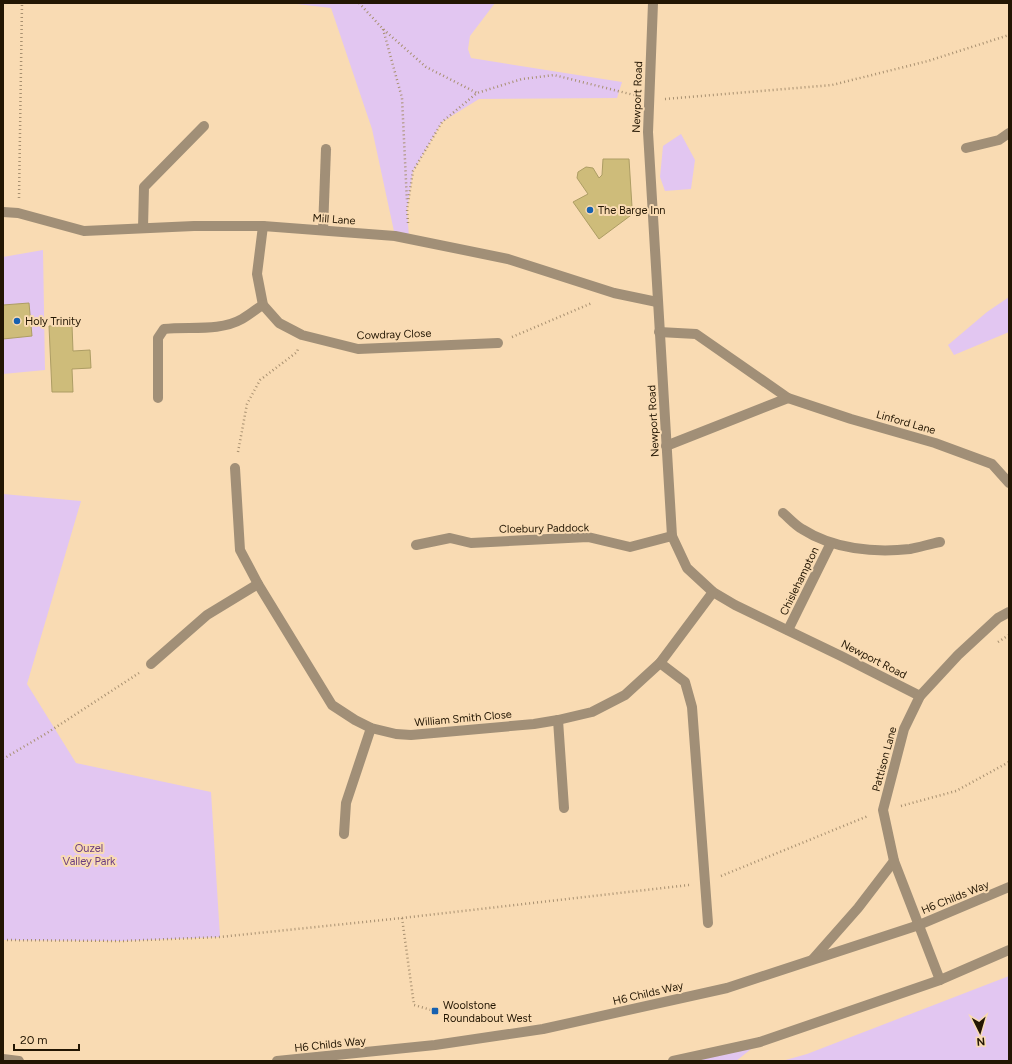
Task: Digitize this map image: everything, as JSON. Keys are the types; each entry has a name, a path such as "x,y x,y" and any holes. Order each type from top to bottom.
{"street":[{"name":"Newport Road","path":"653,3 648,132 672,536 687,568 713,592 735,605 920,696"},
{"path":"143,228 144,187 204,126"},
{"path":"966,148 999,140 1009,133"},
{"path":"323,230 326,149"},
{"name":"Mill Lane","path":"3,212 18,213 84,231 194,226 263,226 409,238 508,259 614,293 657,302"},
{"path":"158,398 158,338 164,329 220,326 241,320 263,305 257,274 263,226"},
{"name":"Cowdray Close","path":"263,305 279,323 302,336 358,349 498,343"},
{"name":"Linford Lane","path":"660,332 696,334 788,398 851,419 935,443 992,464 1009,482"},
{"path":"666,446 788,398"},
{"name":"William Smith Close","path":"235,468 240,550 258,584 332,704 355,720 371,728 396,734 411,735 475,730 558,720 592,712 625,695 660,663 713,592"},
{"name":"Chislehampton","path":"783,513 802,529 831,543 856,548 882,550 910,548 940,542"},
{"name":"Cloebury Paddock","path":"416,545 450,538 471,542 588,537 630,547 672,536"},
{"name":"Chislehampton","path":"788,630 831,543"},
{"path":"152,664 207,615 258,584"},
{"name":"Pattison Lane","path":"940,980 894,861 883,810 904,729 920,696 958,655 998,618 1009,612"},
{"path":"660,663 685,682 692,707 708,923"},
{"path":"558,720 564,808"},
{"path":"344,834 346,803 371,728"},
{"path":"813,959 858,908 894,861"},
{"name":"H6 Childs Way","path":"277,1061 435,1045 543,1029 727,988 918,924 1009,887"},
{"path":"673,1061 760,1042 940,980 1009,950"},
{"path":"3,1059 19,1061"}],"path":[{"path":"18,213 22,3"},
{"path":"359,3 383,30 426,67 477,92"},
{"path":"383,30 402,98 409,238"},
{"path":"663,99 832,86 928,62 1009,35"},
{"path":"407,209 413,171 442,122 477,92 522,79 554,75 637,95"},
{"path":"498,343 614,293"},
{"path":"235,468 247,404 260,380 297,352 302,336"},
{"path":"994,644 1009,635"},
{"path":"3,759 132,679 152,664"},
{"path":"3,940 121,941 220,937 402,918 704,883 883,810 956,791 1009,762"},
{"path":"900,801 905,805"},
{"path":"402,918 414,1005 436,1011"}],"green space":[{"path":"288,3 495,3 470,36 468,49 471,58 622,82 617,98 479,99 442,122 413,171 407,209 409,238 395,236 372,129 331,8"},
{"path":"681,134 695,160 691,189 665,191 660,177 663,146"},
{"path":"43,250 45,370 3,374 3,257"},
{"path":"1009,297 1009,332 954,355 948,345 987,312"},
{"name":"Ouzel Valley Park","path":"3,494 81,501 27,684 76,763 211,792 220,937 121,941 3,940"},
{"path":"1009,976 1009,1061 782,1061 807,1054"},
{"path":"760,1042 736,1061 673,1061"}],"building":[{"path":"603,159 629,159 632,207 634,213 599,239 573,202 588,194 577,178 578,172 586,167 593,168 599,178 602,175"},
{"name":"Holy Trinity","path":"29,303 32,336 3,339 3,305"},
{"path":"72,325 73,351 90,350 91,368 72,369 73,392 52,392 49,326"}],"place":[{"name":"The Barge Inn","path":"590,210"},
{"name":"Holy Trinity","path":"17,321"},
{"name":"Woolstone Roundabout West","path":"435,1011"}]}
